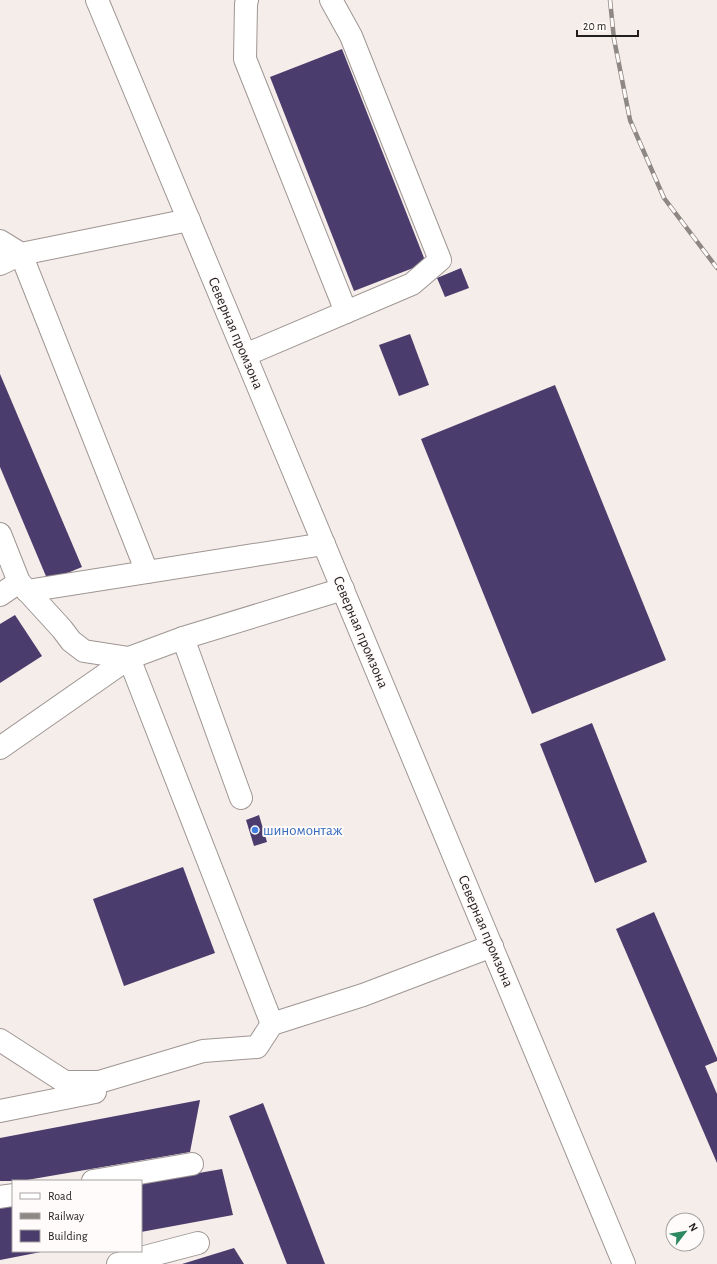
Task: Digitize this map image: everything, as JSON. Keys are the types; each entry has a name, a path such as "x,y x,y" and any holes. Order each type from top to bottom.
{"main road":[{"name":"Северная промзона","path":"97,0 624,1264"},
{"path":"247,0 245,59 346,312"},
{"path":"245,356 412,284 440,260 351,36 331,0"},
{"path":"0,264 21,254 189,220"},
{"path":"0,241 21,254 147,572"},
{"path":"0,534 23,587 62,629 71,641 84,651 129,658"},
{"path":"0,595 23,587 147,572 324,544"},
{"path":"0,748 129,658 183,638 343,589"},
{"path":"183,638 241,798"},
{"path":"129,658 272,1024"},
{"path":"0,1040 65,1082 99,1082 203,1051 257,1046 272,1024 363,995 492,946"},
{"path":"0,1111 158,1079 203,1051"},
{"path":"99,1180 192,1164"},
{"path":"0,1197 12,1195"},
{"path":"118,1264 198,1243"}],"building":[{"path":"342,49 426,263 354,291 270,77"},
{"path":"461,268 469,288 445,297 437,278"},
{"path":"410,334 429,385 399,396 379,345"},
{"path":"0,374 82,567 48,581 0,467"},
{"path":"555,385 666,660 532,714 421,439"},
{"path":"15,615 42,656 0,683 0,624"},
{"path":"592,723 647,862 595,883 540,744"},
{"path":"259,815 267,842 254,846 246,820"},
{"path":"183,867 215,953 124,986 93,899"},
{"path":"654,912 717,1058 717,1061 705,1066 717,1094 717,1163 616,929"},
{"path":"200,1100 190,1152 27,1180 0,1181 0,1138"},
{"path":"263,1103 325,1264 287,1264 229,1116"},
{"path":"222,1169 233,1215 142,1232 142,1183"},
{"path":"12,1206 12,1252 41,1252 0,1260 0,1208"},
{"path":"234,1248 244,1264 182,1264"}],"railway":[{"path":"610,0 614,39 630,120 664,198 717,268"}],"place":[{"name":"шиномонтаж","path":"255,830"}]}
